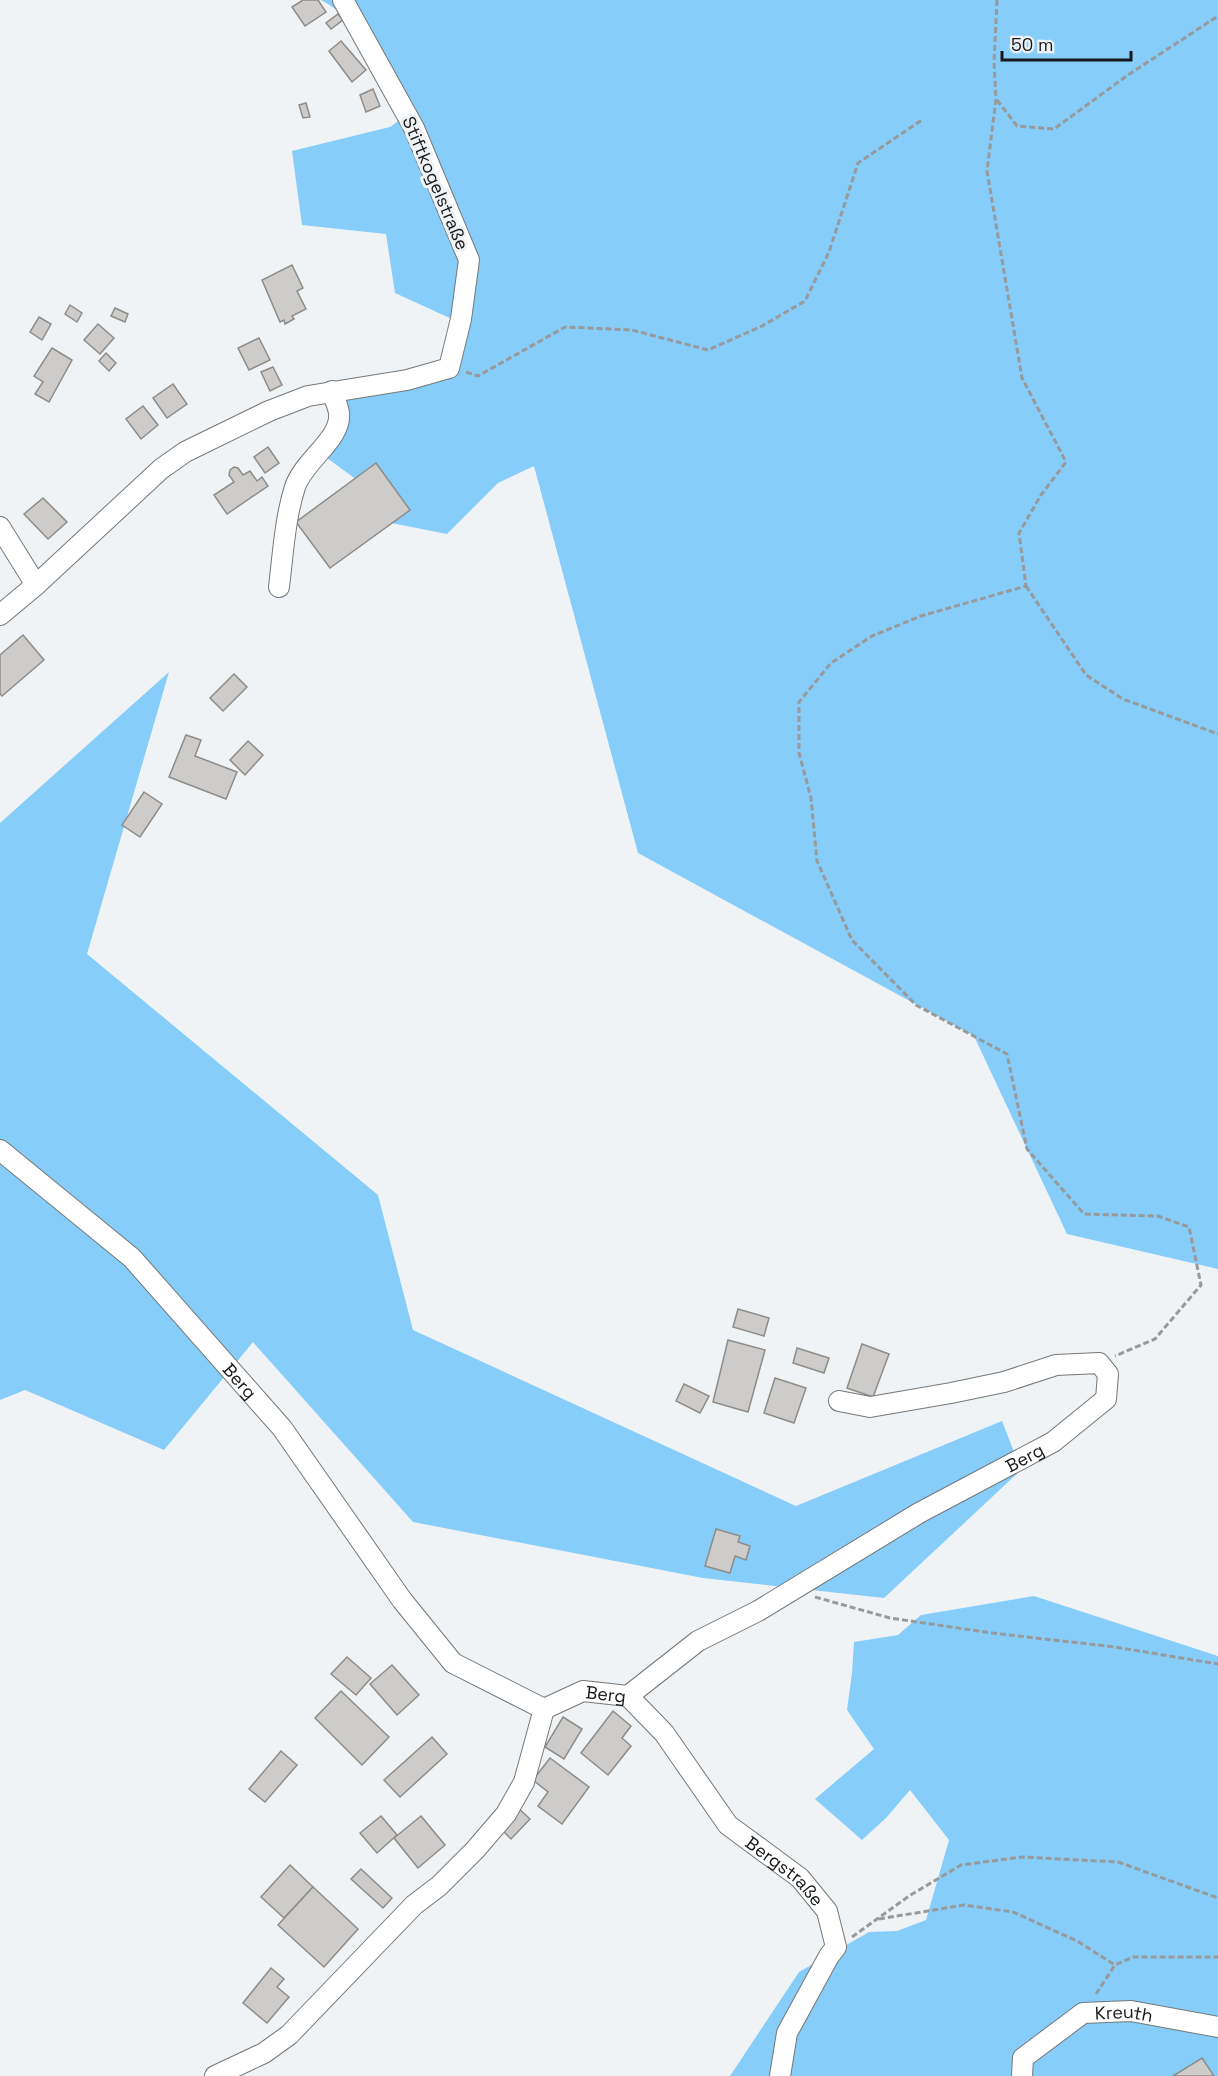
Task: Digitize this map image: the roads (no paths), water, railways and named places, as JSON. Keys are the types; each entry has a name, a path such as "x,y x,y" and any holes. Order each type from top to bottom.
{"street":[{"name":"Stiftkogelstraße","path":"332,391 407,380 449,368 461,319 469,260 414,128 343,0"},
{"path":"0,615 161,470 185,452 269,411 309,396 332,391 339,414 337,427 332,438 303,468 296,484 290,503 279,587"},
{"path":"0,527 36,585"},
{"name":"Berg","path":"0,1150 132,1258 282,1428 402,1599 453,1663 544,1709 583,1691 628,1696 698,1641 758,1611 919,1513 1053,1442 1106,1399 1108,1374 1099,1363 1056,1365 1004,1382 870,1407 839,1401"},
{"name":"Bergstraße","path":"628,1696 664,1733 728,1825 800,1878 826,1911 836,1947 787,2033 780,2076"},
{"path":"215,2076 264,2053 289,2035 414,1905 439,1886 475,1850 506,1814 524,1782 544,1709"},
{"name":"Kreuth","path":"1022,2076 1023,2058 1083,2013 1131,2011 1218,2027"}]}
